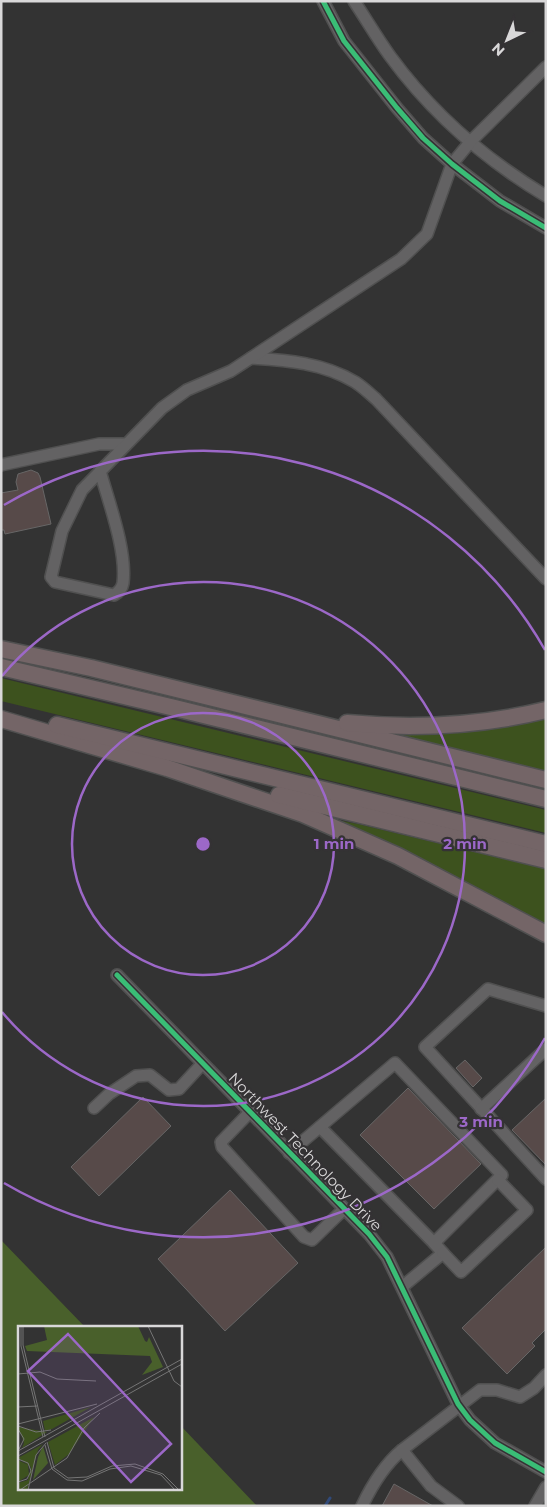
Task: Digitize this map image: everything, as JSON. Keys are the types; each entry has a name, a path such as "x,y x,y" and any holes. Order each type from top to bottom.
{"highway":[{"path":"1,649 91,668 546,780"},
{"path":"1,667 546,799"},
{"path":"292,717 414,726 476,722 546,710"},
{"path":"1,712 546,844"},
{"path":"1,719 167,768 303,814 398,856 546,934"},
{"path":"167,768 546,860"}],"street":[{"path":"323,1 344,41 397,108 424,138 452,164 500,201 546,228"},
{"path":"354,1 390,56 443,117 524,183 546,196"},
{"path":"100,471 122,556 123,584 120,592 114,595 55,582 51,576 62,531 82,490 100,471 126,444 162,408 187,390 231,371 401,259 426,234 452,164 471,141 546,67"},
{"path":"251,358 283,360 323,367 356,382 376,399 546,579"},
{"path":"1,465 99,444 126,444"},
{"name":"Northwest Technology Drive","path":"117,975 249,1113 369,1234 387,1257 460,1406 470,1420 495,1443 546,1472"},
{"path":"546,1006 488,989 424,1047 546,1179"},
{"path":"481,1109 546,1049"},
{"path":"289,1153 395,1063 502,1175 434,1243"},
{"path":"94,1108 109,1094 136,1076 150,1075 169,1090 179,1089 202,1064"},
{"path":"249,1113 221,1142 222,1147 304,1238 312,1240 344,1209"},
{"path":"320,1127 462,1272 527,1210 498,1180"},
{"path":"402,1288 443,1254"},
{"path":"362,1506 370,1489 392,1458 480,1390 498,1390 520,1397 534,1388 546,1375"},
{"path":"402,1450 431,1486 458,1506"},
{"path":"535,1506 546,1487"}],"green space":[{"path":"1,678 546,810 546,833 1,701"},
{"path":"546,717 546,773 378,732"},
{"path":"337,820 546,869 546,926"},
{"path":"1,1240 84,1326 18,1326 18,1490 181,1490 181,1426 257,1506 1,1506"}],"building":[{"path":"31,470 38,473 40,477 51,524 5,534 4,530 1,530 1,493 18,490 16,482 18,474"},
{"path":"465,1060 482,1078 473,1087 456,1068"},
{"path":"408,1088 481,1164 434,1209 360,1135"},
{"path":"143,1097 171,1126 99,1196 71,1167"},
{"path":"546,1098 546,1165 512,1130"},
{"path":"230,1190 298,1263 225,1331 158,1259"},
{"path":"546,1247 546,1329 532,1343 535,1346 507,1374 462,1328"},
{"path":"394,1484 433,1506 382,1506"}],"waterway":[{"path":"325,1506 330,1498"}],"cycle path":[{"path":"323,1 344,41 423,138 452,164 500,201 546,228"},
{"path":"117,975 369,1234 387,1257 458,1404 470,1420 495,1443 546,1472"}]}
